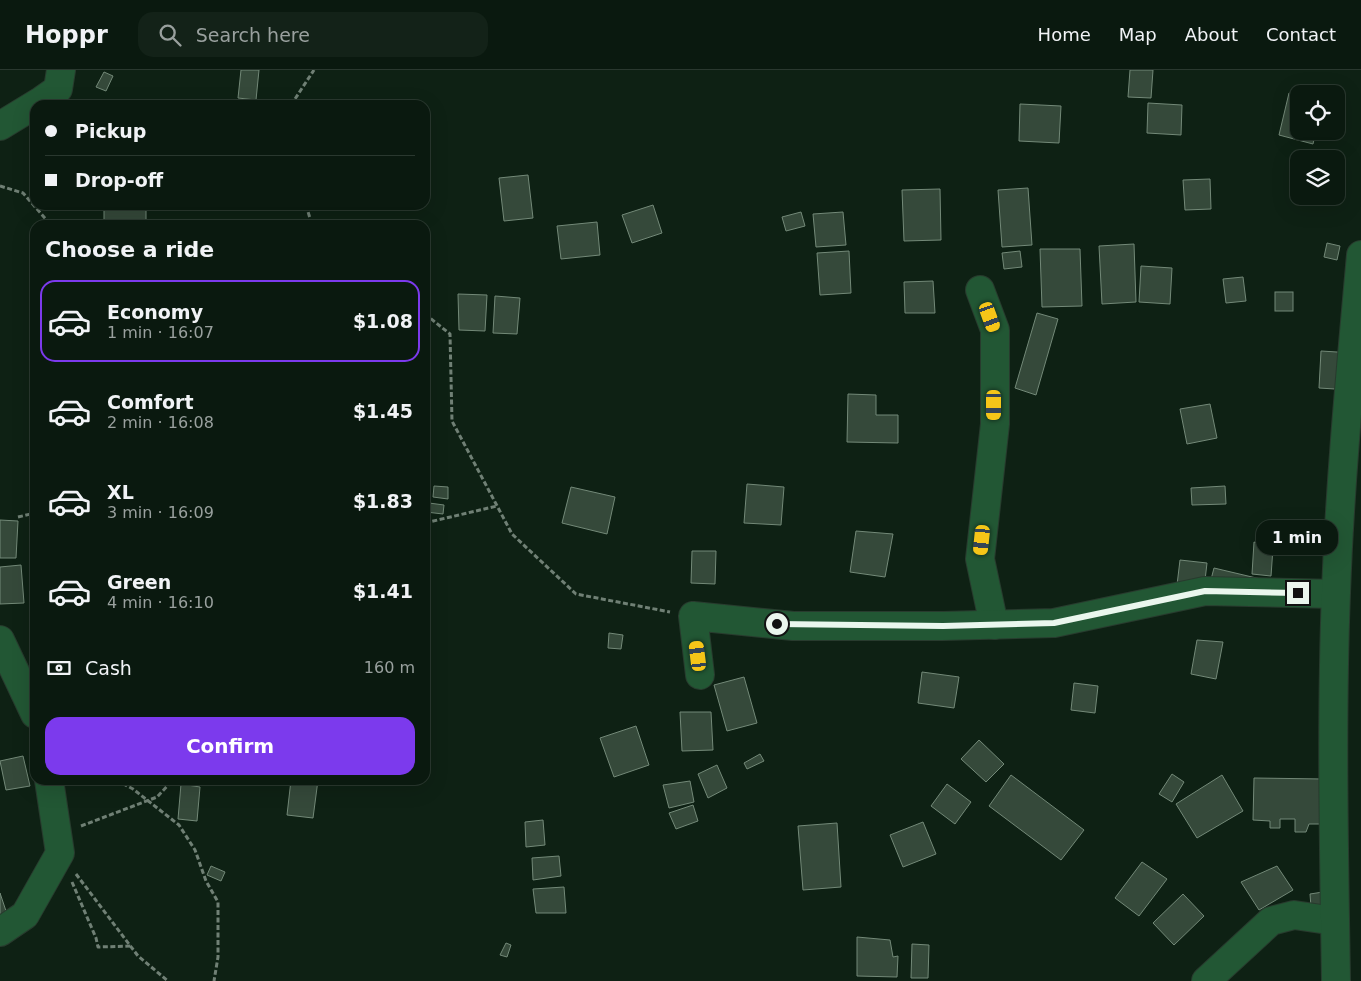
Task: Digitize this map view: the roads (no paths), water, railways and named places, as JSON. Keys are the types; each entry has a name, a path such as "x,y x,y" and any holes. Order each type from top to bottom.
{"street":[{"path":"44,100 58,89 61,70"},
{"path":"0,126 30,108"},
{"path":"1336,981 1336,594 1342,474 1361,254"},
{"path":"980,290 995,330 994,424 980,559 994,625"},
{"path":"700,675 693,616 793,626 1054,623 1205,591 1336,594"},
{"path":"0,640 30,703"},
{"path":"0,932 24,915 59,849 50,785"},
{"path":"1206,981 1270,921 1294,915 1335,921"}]}
